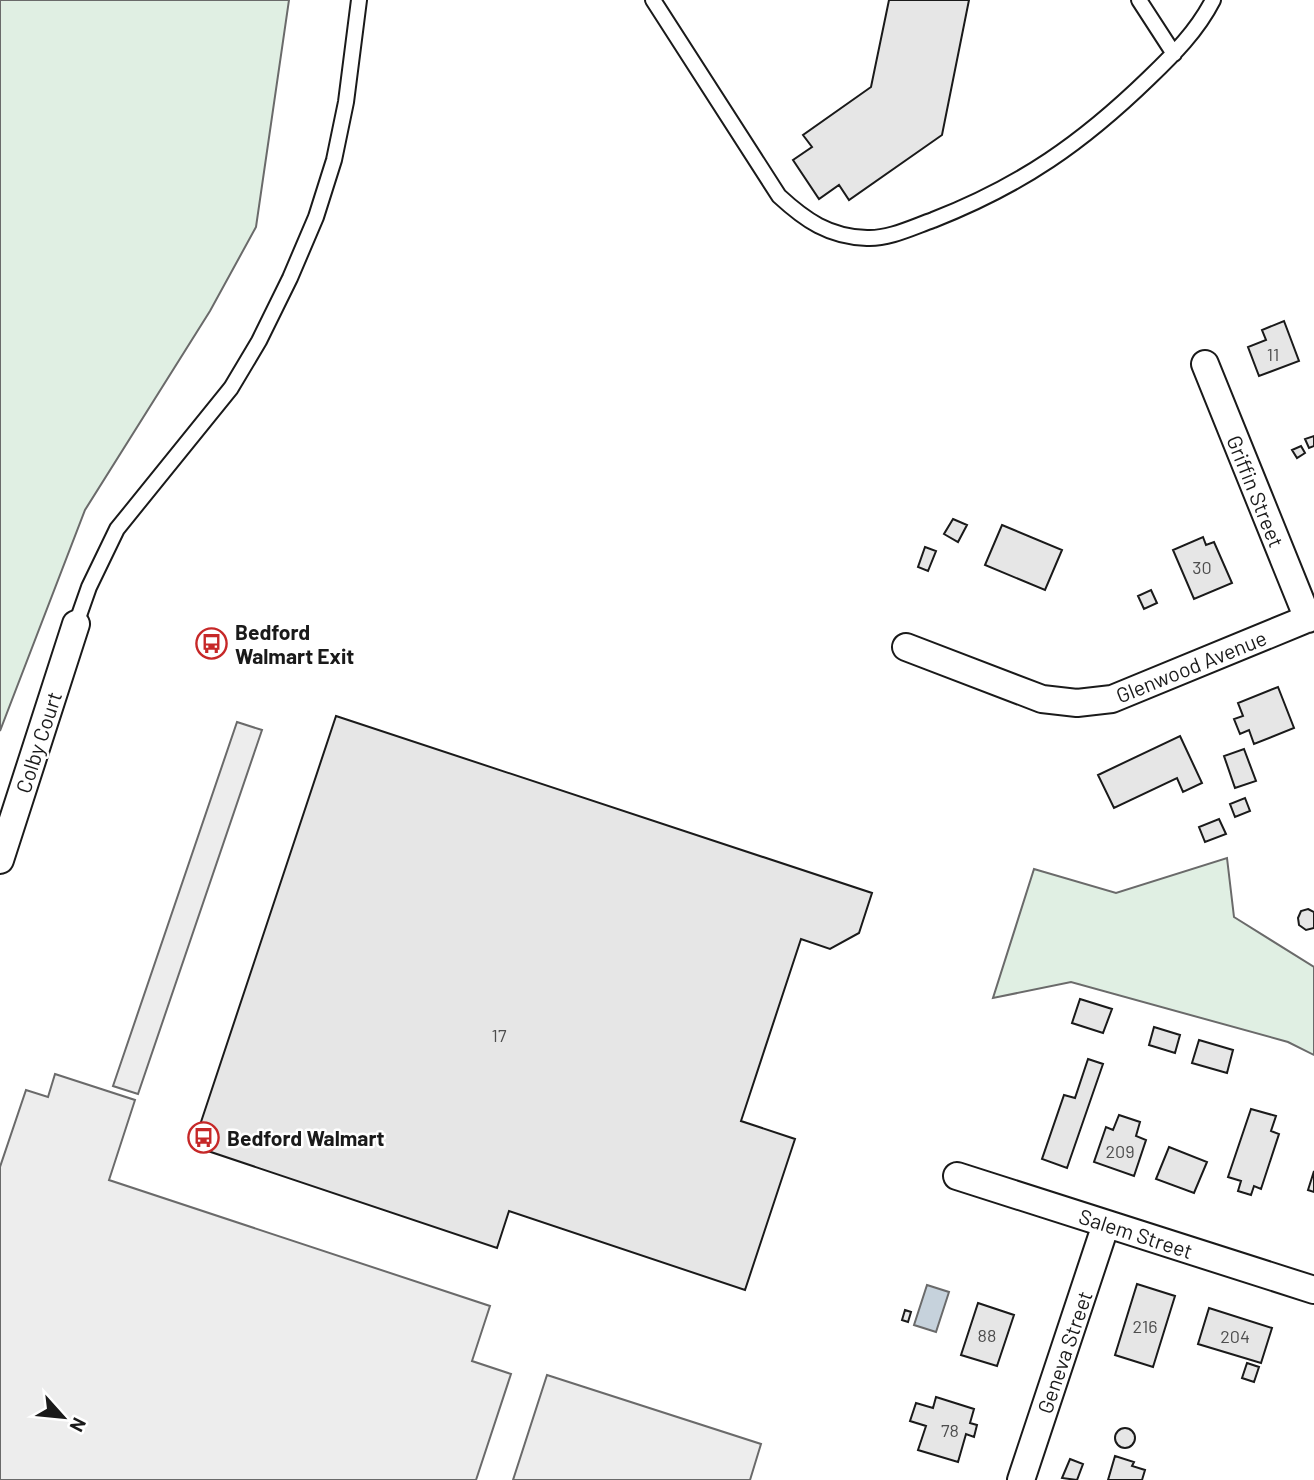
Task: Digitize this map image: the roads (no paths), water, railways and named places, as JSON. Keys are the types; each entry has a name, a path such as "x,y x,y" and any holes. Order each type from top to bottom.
{"street":[{"name":"Griffin Street","path":"1205,364 1311,617"},
{"name":"Glenwood Avenue","path":"906,647 1042,699 1077,703 1112,699 1311,617"},
{"name":"Colby Court","path":"0,860 76,624"},
{"name":"Salem Street","path":"957,1176 1314,1290"},
{"name":"Geneva Street","path":"1021,1480 1107,1224"}],"lane":[{"path":"76,624 89,587 117,530 231,388 259,341 290,278 316,217 334,160 346,102 359,0"},
{"path":"653,0 779,196 804,219 835,233 869,238 903,231 980,202 1055,159 1111,115 1185,44 1206,15 1213,0"},
{"path":"1139,0 1174,54"}],"place":[{"name":"Bedford Walmart Exit","path":"212,643"},
{"name":"Bedford Walmart","path":"204,1137"}]}
